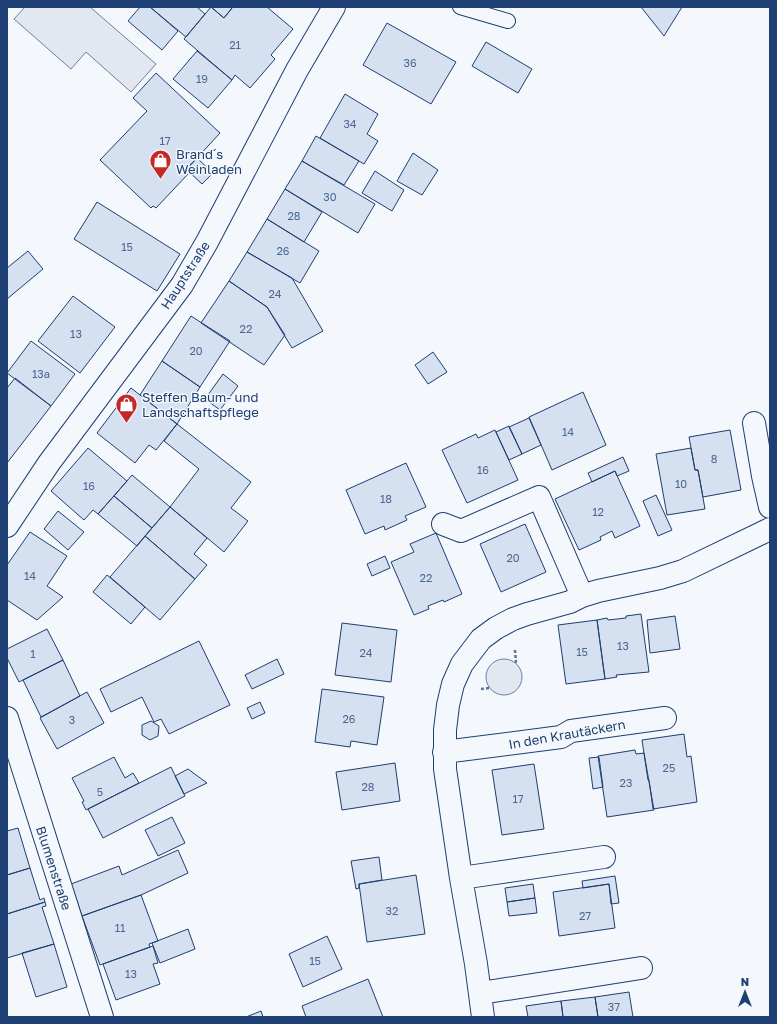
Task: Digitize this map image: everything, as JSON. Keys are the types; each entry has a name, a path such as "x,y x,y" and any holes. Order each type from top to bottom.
{"street":[{"name":"Hauptstraße","path":"11,512 182,285 207,242 297,70 334,7"},
{"path":"754,423 770,507"},
{"path":"443,524 461,531 539,497 582,596"},
{"path":"483,1017 481,993 448,795 444,752 448,704 453,684 462,664 477,642 496,628 513,619 570,602 598,591 660,578 683,571 770,529"},
{"name":"Blumenstraße","path":"7,718 102,1017"},
{"name":"In den Krautäckern","path":"444,752 561,737 571,731 665,718"},
{"path":"461,878 604,858"},
{"path":"481,993 641,968"}],"lane":[{"path":"460,7 508,21"}],"shaded area":[{"path":"25,7 90,7 156,64 131,92 86,52 71,69 14,19"},
{"path":"508,659 517,664 521,670 521,684 517,690 508,695 500,695 491,690 487,684 486,673 491,664 497,660"}],"building":[{"path":"140,7 150,7 178,31 162,50 128,21"},
{"path":"150,7 197,7 205,14 186,37"},
{"path":"211,7 224,18 232,8 231,7 267,7 293,29 271,55 275,59 250,88 235,75 232,80 184,39"},
{"path":"211,7 231,7 232,8 224,18"},
{"path":"641,7 682,7 664,36"},
{"path":"387,23 456,62 431,104 363,65"},
{"path":"486,42 532,69 518,93 472,66"},
{"path":"197,51 232,80 208,108 173,79"},
{"path":"156,73 220,133 186,170 189,173 156,208 153,206 151,208 100,160 147,111 133,98"},
{"path":"345,94 378,114 367,134 378,141 364,164 320,138"},
{"path":"316,136 359,161 344,185 302,161"},
{"path":"413,153 438,170 422,195 397,181"},
{"path":"197,158 213,173 202,184 186,169"},
{"path":"302,161 375,204 358,233 285,189"},
{"path":"375,171 404,190 392,211 362,193"},
{"path":"285,189 322,212 304,242 267,219"},
{"path":"97,202 180,254 157,291 74,239"},
{"path":"267,219 319,251 300,283 247,252"},
{"path":"28,251 43,269 7,299 7,268"},
{"path":"247,252 292,278 323,331 292,348 267,307 229,281"},
{"path":"229,281 267,307 285,335 264,365 201,323"},
{"path":"73,296 115,327 80,373 38,341"},
{"path":"191,316 230,341 200,387 162,361"},
{"path":"31,341 75,374 51,406 7,373"},
{"path":"433,352 447,372 428,384 415,365"},
{"path":"162,361 200,387 177,424 140,395"},
{"path":"223,374 238,386 220,410 205,399"},
{"path":"15,378 51,406 7,463 7,388"},
{"path":"131,388 177,424 156,450 149,445 135,463 97,433"},
{"path":"583,392 606,445 552,470 529,417"},
{"path":"529,418 541,445 522,454 509,427"},
{"path":"177,424 251,482 231,508 248,521 224,552 170,507 199,469 164,441"},
{"path":"509,426 522,454 509,460 496,432"},
{"path":"495,430 518,480 467,503 442,450 476,434 478,438"},
{"path":"730,430 741,490 703,497 698,470 695,470 689,437"},
{"path":"88,448 127,481 98,514 93,510 84,520 51,491"},
{"path":"691,448 695,470 698,470 705,509 667,515 656,454"},
{"path":"623,457 629,471 617,476 615,471 592,482 588,473"},
{"path":"406,463 426,507 405,516 407,520 385,530 384,526 365,534 346,490"},
{"path":"615,471 640,526 615,538 612,531 600,537 601,540 579,550 555,499"},
{"path":"132,475 170,507 152,528 114,496"},
{"path":"656,495 672,530 658,536 643,501"},
{"path":"114,496 152,528 137,546 98,514"},
{"path":"170,507 207,538 194,554 207,565 195,579 145,536"},
{"path":"58,511 84,532 68,550 44,529"},
{"path":"525,524 546,572 501,592 480,544"},
{"path":"30,532 67,556 47,586 63,597 37,620 7,600 7,565"},
{"path":"436,533 462,594 444,602 443,600 428,606 429,609 414,615 391,562 414,552 410,544"},
{"path":"145,536 195,579 160,620 110,577"},
{"path":"385,556 390,568 372,576 367,564"},
{"path":"107,575 145,607 131,624 93,592"},
{"path":"641,614 649,672 616,675 617,677 605,679 597,620 607,618 608,620 626,618 626,616"},
{"path":"675,616 680,649 650,653 647,620"},
{"path":"597,620 605,679 566,684 558,625"},
{"path":"342,623 397,630 391,682 335,675"},
{"path":"47,629 63,660 19,682 7,658 7,649"},
{"path":"199,641 230,705 169,734 161,719 154,722 142,697 111,712 100,689"},
{"path":"277,659 284,674 252,689 245,675"},
{"path":"63,660 80,696 41,717 23,680"},
{"path":"322,689 384,697 377,745 351,741 350,747 315,742"},
{"path":"87,692 104,723 57,749 40,718"},
{"path":"260,702 265,713 252,719 247,708"},
{"path":"151,721 159,726 158,736 150,740 142,735 142,725"},
{"path":"684,734 687,757 691,756 697,802 653,809 642,740"},
{"path":"635,750 636,754 644,753 654,810 607,817 598,756"},
{"path":"114,757 125,778 133,773 139,783 86,810 82,802 84,801 72,778"},
{"path":"599,757 603,787 593,789 589,758"},
{"path":"395,763 400,801 342,810 336,772"},
{"path":"534,764 544,829 502,835 492,770"},
{"path":"171,767 185,796 103,838 88,809"},
{"path":"188,769 207,783 184,794 175,776"},
{"path":"172,817 185,843 158,856 145,830"},
{"path":"18,828 30,868 7,875 7,831"},
{"path":"178,850 188,873 141,895 82,916 71,884 119,866 122,875"},
{"path":"379,857 382,880 359,884 359,888 356,889 351,861"},
{"path":"30,868 40,900 44,898 45,902 7,914 7,875"},
{"path":"416,875 425,934 367,942 359,884"},
{"path":"615,876 619,903 611,904 609,884 583,888 582,881"},
{"path":"533,884 535,898 507,902 505,888"},
{"path":"609,884 615,928 559,936 553,892"},
{"path":"141,895 158,941 149,944 150,947 100,965 82,916"},
{"path":"535,898 537,913 509,916 507,902"},
{"path":"45,902 46,906 42,907 54,944 7,958 7,914"},
{"path":"188,929 195,949 160,963 152,943"},
{"path":"327,936 342,969 303,987 289,954"},
{"path":"54,944 67,987 36,997 22,953"},
{"path":"153,946 158,963 153,964 160,984 116,1000 103,964"},
{"path":"368,979 383,1017 306,1017 302,1006"},
{"path":"629,992 633,1017 598,1017 595,997"},
{"path":"595,997 598,1017 563,1017 561,1001"},
{"path":"561,1001 563,1017 528,1017 526,1006"},
{"path":"261,1011 263,1017 246,1017"}],"place":[{"name":"Brand´s Weinladen","path":"160,180"},
{"name":"Steffen Baum- und Landschaftspflege","path":"127,424"}]}
